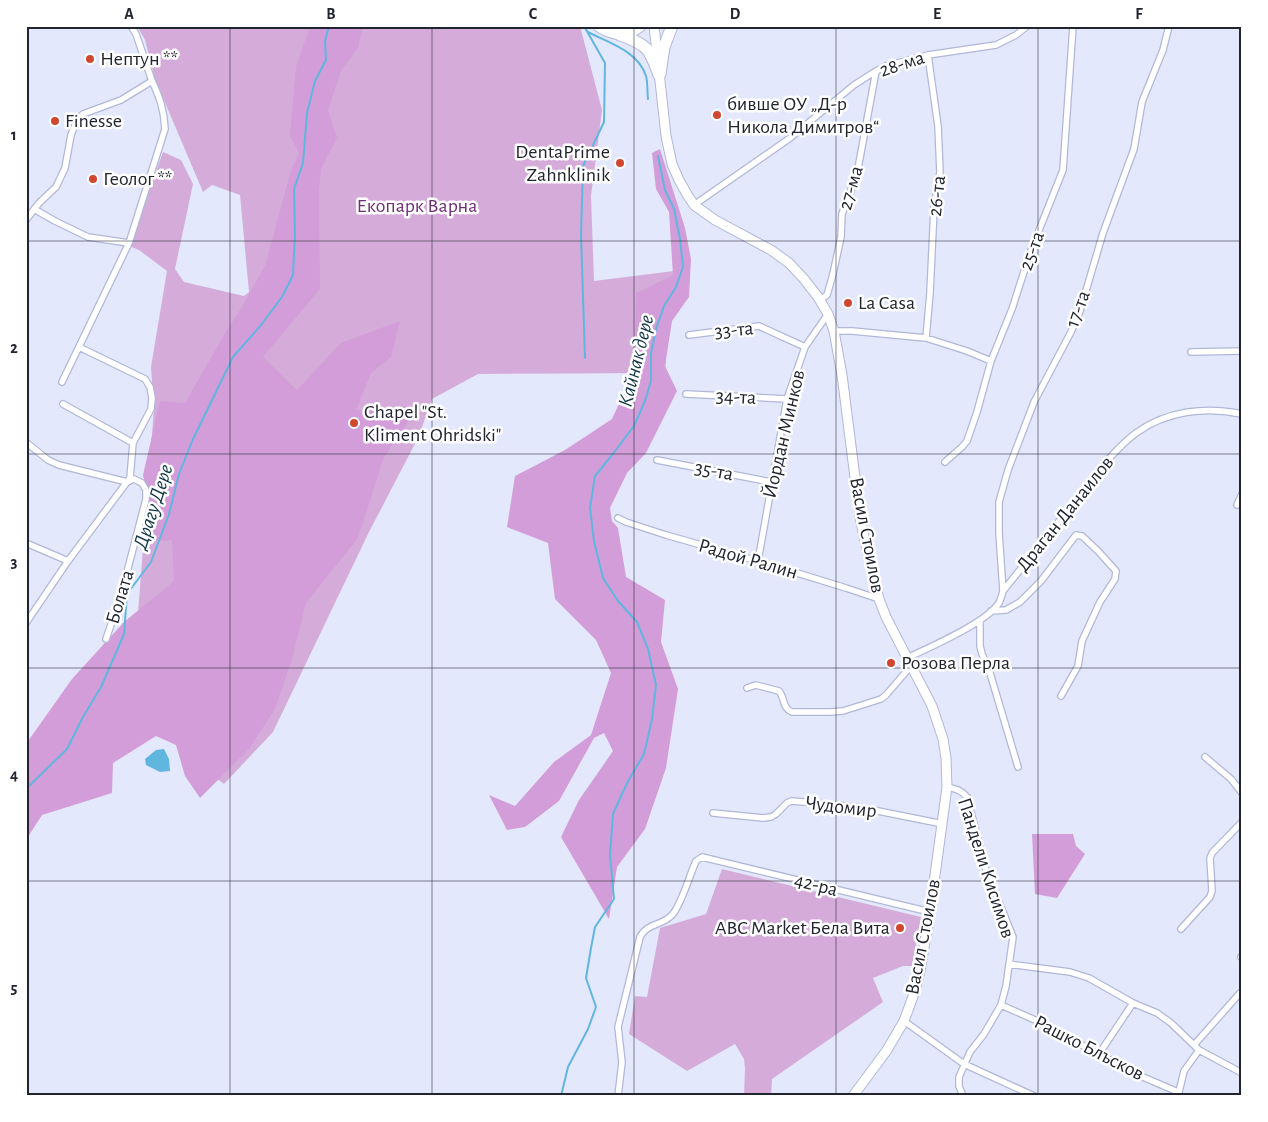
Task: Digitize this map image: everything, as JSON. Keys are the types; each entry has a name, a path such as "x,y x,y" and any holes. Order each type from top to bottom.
{"highway":[{"path":"600,26 646,47 654,60 659,75"},
{"path":"620,34 630,33 640,26"},
{"path":"659,75 664,47 672,26"}],"street":[{"path":"62,382 129,243 165,128 164,114 159,96 136,34 131,26"},
{"name":"Васил Стоилов","path":"654,26 666,136 672,164 694,205 715,220 771,250 789,263 804,279 828,314 834,331 842,375 864,541 879,599 886,617 932,706 939,726 946,758 947,787 943,824 930,912 915,991 904,1020 887,1050 853,1096"},
{"name":"28-ма","path":"694,205 790,138 854,85 876,71 886,66 928,55 996,45 1016,35 1028,26"},
{"name":"25-та","path":"946,462 967,441 991,361 1012,309 1030,253 1063,170 1073,26"},
{"name":"17-та","path":"1003,591 999,502 1008,470 1034,402 1080,311 1103,233 1134,149 1142,102 1163,50 1169,26"},
{"name":"26-та","path":"926,338 934,208 940,172 938,126 928,55"},
{"name":"27-ма","path":"820,300 827,295 833,274 842,214 857,174 876,71"},
{"path":"26,220 30,212 56,187 65,168 71,135 77,120 83,114 120,100 152,81"},
{"path":"30,212 88,237 129,243"},
{"name":"Йордан Минков","path":"758,561 787,399 805,347 828,314"},
{"name":"33-та","path":"689,335 759,326 805,347"},
{"path":"834,331 926,338 991,361"},
{"path":"26,623 68,561 130,478 133,443 151,409 150,387 145,380 79,347"},
{"path":"1191,352 1242,351"},
{"name":"34-та","path":"686,394 787,399"},
{"path":"63,404 133,443"},
{"name":"Драган Данаилов","path":"909,662 980,620 991,611 999,602 1003,591 1112,456 1136,434 1149,425 1184,412 1219,410 1242,414"},
{"path":"27,443 48,460 59,465 127,482"},
{"name":"35-та","path":"657,460 771,482"},
{"name":"Болата","path":"106,639 120,599 146,499 146,490 142,483 134,480 127,482"},
{"path":"1237,505 1242,494"},
{"name":"Радой Ралин","path":"618,518 666,535 758,561 879,599"},
{"path":"991,611 1006,610 1020,602 1042,581 1076,535 1082,536 1116,571 1115,579 1100,602 1082,641 1078,666 1061,696"},
{"path":"26,543 68,561"},
{"path":"980,620 980,646 982,654 990,673 1018,767"},
{"path":"746,688 756,685 779,692 788,711 792,712 843,711 881,699 886,695 909,662"},
{"path":"1205,757 1231,779 1242,793"},
{"name":"Пандели Кисимов","path":"947,787 963,792 967,798 986,870 1013,937 1006,986 1001,1005 984,1034 970,1052 958,1081 963,1096"},
{"name":"Чудомир","path":"713,813 763,818 776,814 787,803 816,802 863,808 943,824"},
{"path":"1181,929 1210,897 1212,892 1210,858 1212,853 1242,822"},
{"name":"42-ра","path":"618,1096 622,1062 618,1027 640,937 643,931 672,916 696,861 702,857 930,912"},
{"path":"1009,964 1080,974 1133,1003 1157,1013 1197,1047 1242,1073"},
{"path":"1178,1094 1184,1071 1197,1047 1240,993"},
{"path":"1099,1054 1133,1003"},
{"name":"Рашко Блъсков","path":"1001,1005 1035,1020 1136,1074 1178,1094"},
{"path":"904,1020 964,1064 1034,1096"}],"green space":[{"name":"Екопарк Варна","path":"137,26 580,26 602,110 591,196 594,281 688,270 668,319 665,373 478,374 432,399 418,438 369,532 273,732 224,784 192,759 137,625 154,409 151,367 167,271 139,250 129,246 163,152 181,160 193,184 175,269 184,282 244,296 249,292 240,195 212,185 203,192 155,79 145,40"},
{"path":"722,869 921,917 912,966 903,966 873,978 883,1002 772,1079 771,1096 744,1096 744,1059 735,1044 687,1071 629,1034 635,996 647,997 660,928 706,914"}],"shaded area":[{"path":"310,26 363,26 358,48 341,71 328,110 337,138 321,169 319,191 320,289 263,357 297,390 341,343 400,321 391,357 371,373 356,410 390,411 401,406 419,406 384,457 358,538 306,603 292,659 275,709 249,749 200,798 185,776 176,745 156,736 113,763 112,793 42,815 26,840 26,744 72,679 124,622 174,581 172,540 144,542 149,503 143,475 160,401 185,403 265,266 291,170 299,153 290,136 296,67"},
{"path":"660,149 685,228 691,259 689,297 672,321 665,366 677,391 646,453 627,473 610,508 612,521 618,528 626,577 665,600 661,642 678,689 666,768 645,829 617,867 609,919 561,837 579,800 613,751 604,733 594,738 559,801 525,827 507,830 489,795 515,806 554,762 591,735 611,673 596,640 555,599 548,543 507,527 515,476 565,450 612,419 634,371 636,293 673,275 669,212 656,189 652,153"},
{"path":"1032,834 1073,834 1076,846 1085,854 1057,898 1035,894"}],"water":[{"path":"164,749 169,759 170,771 160,772 146,765 145,759 156,750"}],"waterway":[{"name":"Драгу Дере","path":"26,789 67,749 101,687 124,634 127,594 151,562 169,514 179,474 193,439 233,357 282,297 293,275 295,234 294,189 303,163 307,113 315,81 326,60 325,41 329,26"},
{"name":"Кайнак дере","path":"584,26 605,63 604,122 583,166 581,235 585,358"},
{"name":"Кайнак дере","path":"588,32 622,49 637,60 646,76 648,99"},
{"name":"Кайнак дере","path":"561,1096 568,1067 588,1029 596,1007 586,978 595,927 614,899 610,855 613,814 627,783 644,754 652,719 656,685 648,649 637,622 618,601 603,578 594,541 590,508 595,476 634,426 645,401 651,381 651,353 656,329 664,306 676,287 683,267 674,209 665,190 658,156"}],"place":[{"name":"Нептун **","path":"90,59"},
{"name":"бивше ОУ „Д-р Никола Димитров“","path":"717,115"},
{"name":"Finesse","path":"55,121"},
{"name":"DentaPrime Zahnklinik","path":"620,163"},
{"name":"Геолог **","path":"93,179"},
{"name":"La Casa","path":"848,303"},
{"name":"Chapel \"St. Kliment Ohridski\"","path":"354,423"},
{"name":"Розова Перла","path":"891,663"},
{"name":"ABC Market Бела Вита","path":"900,928"}]}
